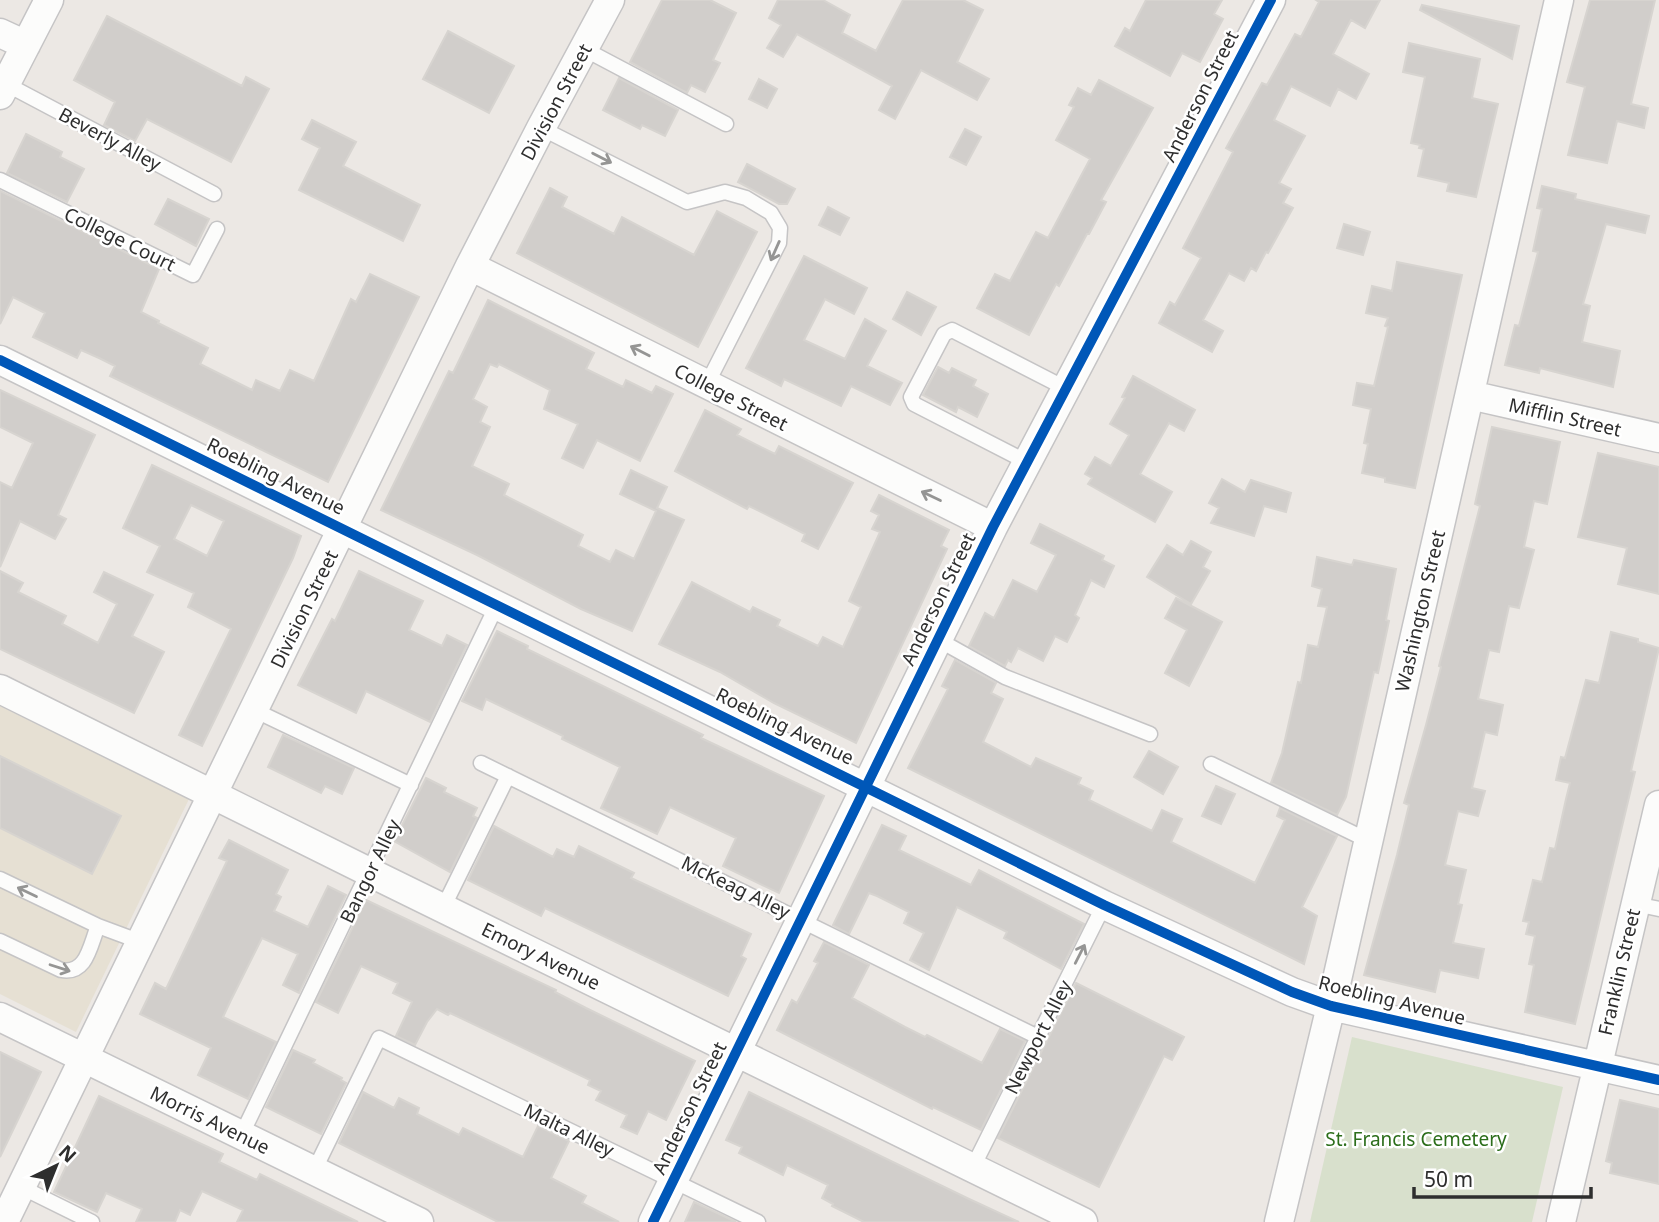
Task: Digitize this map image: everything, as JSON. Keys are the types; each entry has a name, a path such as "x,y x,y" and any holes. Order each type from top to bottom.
{"street":[{"path":"3,90 49,0"},
{"name":"Division Street","path":"4,1222 470,266 610,0"},
{"name":"Anderson Street","path":"653,1222 993,527 1271,0"},
{"name":"Washington Street","path":"1279,1222 1331,1006 1559,0"},
{"path":"0,33 26,45"},
{"name":"College Street","path":"470,266 993,527"},
{"name":"Roebling Avenue","path":"0,360 1104,905 1292,992 1331,1006 1659,1080"},
{"name":"Mifflin Street","path":"1470,395 1659,438"},
{"name":"Emory Avenue","path":"0,689 1083,1222"},
{"name":"Franklin Street","path":"1562,1222 1597,1066 1647,907 1659,805"},
{"name":"Morris Avenue","path":"0,1017 419,1222"}],"lane":[{"path":"584,49 726,124"},
{"name":"Beverly Alley","path":"3,90 214,194"},
{"path":"541,128 687,202 725,191 746,198 771,213 780,228 779,243 707,384"},
{"name":"College Court","path":"0,180 194,275 217,229"},
{"path":"1027,462 914,404 911,397 944,334 952,330 1065,388"},
{"name":"Bangor Alley","path":"241,1136 497,605"},
{"path":"937,639 1005,677 1150,734"},
{"path":"254,710 411,785"},
{"name":"McKeag Alley","path":"481,763 1038,1037"},
{"path":"1211,764 1367,840"},
{"path":"443,908 508,776"},
{"path":"0,879 98,926 141,942"},
{"name":"Newport Alley","path":"972,1169 1104,905"},
{"path":"0,941 61,970 71,972 85,960 98,926"},
{"name":"Malta Alley","path":"314,1171 379,1038 758,1222"},
{"path":"21,1187 92,1222"}],"shaded area":[{"path":"0,706 189,799 76,1032 0,994"}],"green space":[{"name":"St. Francis Cemetery","path":"1352,1037 1563,1087 1532,1222 1310,1222"}],"building":[{"path":"662,0 710,0 736,13 713,60 720,63 705,92 691,85 687,93 630,62"},
{"path":"778,0 823,0 850,15 842,33 876,51 903,0 963,0 983,10 957,62 989,79 977,100 921,70 895,119 879,110 892,86 797,34 783,57 767,48 781,25 769,18"},
{"path":"1146,0 1222,0 1214,14 1223,19 1200,62 1182,53 1170,76 1115,46 1125,28 1130,31"},
{"path":"1316,0 1380,0 1365,28 1351,20 1333,54 1369,74 1356,99 1338,89 1330,106 1291,86 1274,120 1305,136 1279,183 1291,189 1283,203 1293,208 1256,271 1251,268 1244,281 1229,273 1203,320 1223,331 1212,352 1159,323 1170,302 1175,305 1201,258 1183,248 1233,152 1226,148 1262,83 1267,85 1295,34 1301,37 1319,2"},
{"path":"1590,0 1655,0 1631,104 1648,108 1644,128 1617,121 1607,163 1568,155 1585,87 1567,82"},
{"path":"1422,5 1519,26 1512,59 1420,10"},
{"path":"107,16 242,86 246,77 269,89 231,162 147,119 135,141 104,125 115,102 74,80"},
{"path":"448,31 514,66 489,113 423,79"},
{"path":"1409,43 1480,59 1472,98 1498,104 1476,197 1447,191 1449,183 1418,176 1424,149 1411,143 1425,77 1403,72"},
{"path":"619,78 678,110 665,136 642,125 640,129 603,110"},
{"path":"759,79 777,89 767,108 749,99"},
{"path":"1099,80 1153,108 1101,200 1106,202 1089,234 1059,286 1056,284 1029,335 977,308 995,274 1010,281 1036,232 1048,238 1090,159 1056,140 1074,107 1069,105 1078,88 1091,95"},
{"path":"312,120 356,142 343,166 420,205 403,241 299,190 320,148 302,139"},
{"path":"965,129 981,137 966,165 950,157"},
{"path":"26,134 62,152 60,157 84,169 67,202 7,173"},
{"path":"747,164 795,189 787,204 779,204 738,182"},
{"path":"1542,186 1576,194 1575,199 1649,216 1645,233 1606,224 1583,304 1590,306 1582,342 1620,351 1613,387 1540,368 1539,373 1505,365 1515,325 1519,326 1538,252 1533,251 1542,209 1537,208"},
{"path":"550,188 567,197 562,207 614,234 622,217 694,255 717,211 757,232 698,347 517,253"},
{"path":"0,191 159,269 141,312 208,348 200,364 252,390 256,380 280,391 290,370 314,381 351,299 356,302 370,274 419,297 328,482 110,376 115,366 99,358 81,350 77,358 33,337 45,313 13,297 0,324"},
{"path":"168,199 209,219 196,246 155,224"},
{"path":"828,207 849,218 840,235 819,225"},
{"path":"1344,224 1370,232 1363,255 1337,248"},
{"path":"804,256 867,288 854,314 825,299 804,340 845,359 865,319 886,331 867,366 902,383 890,405 851,386 841,406 784,379 781,386 746,368"},
{"path":"1397,262 1462,275 1415,488 1385,482 1385,478 1362,473 1368,444 1364,443 1371,409 1353,405 1357,383 1374,386 1388,327 1385,326 1388,318 1366,313 1372,286 1392,291"},
{"path":"907,292 936,307 921,335 893,319"},
{"path":"488,300 594,353 586,369 623,387 626,380 652,393 656,386 673,394 640,461 597,440 583,468 562,458 578,424 544,409 550,390 499,364 497,367 490,364 473,399 487,407 480,422 490,427 472,466 509,484 504,495 583,535 578,546 610,562 616,550 634,559 656,511 620,494 631,470 667,487 657,508 684,520 632,631 581,609 477,555 381,510 449,371 453,373"},
{"path":"938,367 949,373 952,368 976,380 973,386 988,394 977,417 958,407 956,412 923,395"},
{"path":"1133,376 1195,410 1184,431 1169,423 1140,474 1172,492 1155,522 1088,484 1092,478 1085,474 1095,457 1111,466 1129,435 1110,424 1125,398 1122,397"},
{"path":"0,390 95,435 58,515 66,519 55,539 20,521 0,567 0,482 12,488 33,443 0,427"},
{"path":"705,410 741,429 737,435 775,454 779,446 853,483 818,549 802,541 805,534 749,506 747,509 675,471"},
{"path":"1492,427 1560,442 1547,504 1534,501 1524,547 1534,550 1519,608 1509,606 1499,652 1489,650 1478,699 1503,705 1497,735 1485,732 1472,788 1485,791 1478,816 1458,811 1445,865 1466,870 1458,904 1462,905 1453,943 1484,949 1478,978 1440,970 1435,992 1364,975 1397,855 1409,805 1404,803 1441,667 1439,666 1480,506 1475,504"},
{"path":"1598,453 1659,467 1659,594 1618,584 1627,548 1578,537"},
{"path":"152,465 301,536 293,558 202,746 179,735 231,629 188,607 194,593 147,572 160,546 123,528","holes":["191,505 224,521 207,556 174,539"]},
{"path":"1222,479 1245,492 1251,480 1291,493 1286,512 1264,506 1254,536 1211,523 1219,508 1209,503"},
{"path":"879,495 949,530 941,546 947,549 856,743 774,703 720,672 659,644 692,582 750,612 753,607 780,620 777,626 818,646 823,637 843,647 861,607 849,601 880,532 872,529 879,515 871,511"},
{"path":"1040,524 1104,556 1102,560 1114,566 1104,587 1091,580 1075,615 1079,618 1067,642 1055,636 1043,661 1018,648 1011,662 1008,660 1005,666 969,646 985,613 994,618 1013,580 1037,592 1056,555 1031,543"},
{"path":"1191,541 1211,552 1203,567 1210,571 1191,604 1147,577 1167,545 1183,555"},
{"path":"1317,557 1352,565 1354,560 1396,569 1378,673 1374,672 1346,797 1337,815 1271,783 1282,753 1298,682 1301,683 1308,645 1318,647 1327,607 1318,606 1322,589 1312,586"},
{"path":"0,571 23,583 18,592 66,616 62,624 98,643 117,604 94,592 104,572 153,595 132,636 164,652 134,713 0,649"},
{"path":"359,571 423,601 409,630 442,646 447,635 467,645 430,722 366,691 356,713 298,685 332,619 335,621"},
{"path":"1176,598 1222,622 1189,686 1165,673 1187,630 1165,618"},
{"path":"497,631 528,646 527,649 703,735 701,738 824,796 779,893 723,866 736,838 670,807 657,834 601,808 620,767 486,699 482,710 462,701"},
{"path":"1611,632 1659,648 1631,771 1635,772 1575,1024 1525,1012 1534,965 1529,964 1535,936 1526,934 1529,922 1523,921 1533,880 1542,882 1550,848 1555,849 1570,783 1556,780 1561,757 1565,758 1586,680 1599,683"},
{"path":"955,660 996,683 991,693 1003,699 983,742 1031,767 1036,758 1081,778 1078,784 1093,791 1089,800 1152,831 1162,810 1182,819 1171,842 1255,883 1285,820 1277,816 1280,808 1337,836 1302,907 1317,916 1304,964 908,768 948,689 942,686"},
{"path":"283,735 354,768 342,794 325,786 321,793 268,767"},
{"path":"1149,751 1178,767 1163,794 1134,777"},
{"path":"0,756 121,816 92,874 0,828"},
{"path":"426,778 446,788 444,792 477,808 473,816 477,818 450,872 394,841"},
{"path":"1216,786 1235,794 1221,824 1202,816"},
{"path":"882,825 906,836 899,850 971,885 979,870 1084,924 1061,969 1004,938 1007,932 957,907 929,970 910,960 924,933 904,923 909,912 877,896 869,893 849,934 833,925"},
{"path":"494,826 553,857 557,849 574,857 579,846 634,873 631,878 751,934 741,956 746,959 728,996 545,908 541,916 468,880"},
{"path":"229,840 288,870 276,894 281,897 274,911 308,927 328,886 346,895 299,993 283,985 298,954 262,938 231,1000 223,1017 276,1042 248,1099 198,1075 211,1048 140,1014 155,983 166,989 227,861 219,858"},
{"path":"366,900 556,990 555,992 586,1008 695,1061 666,1120 648,1111 637,1134 621,1127 627,1115 596,1100 601,1091 588,1085 590,1080 450,1013 448,1015 437,1009 415,1045 396,1036 412,1002 393,993 398,983 361,966 338,1013 316,1002"},
{"path":"824,942 869,965 852,998 925,1037 927,1035 982,1063 1000,1029 1025,1041 981,1130 933,1107 932,1109 777,1030 792,1000 797,1003 818,963 814,961"},
{"path":"1076,983 1184,1037 1172,1060 1164,1056 1099,1187 998,1138"},
{"path":"293,1050 315,1060 313,1063 342,1078 346,1083 321,1134 266,1107"},
{"path":"0,1052 41,1072 0,1157"},
{"path":"363,1092 394,1108 399,1098 419,1108 417,1114 459,1135 463,1128 523,1157 538,1126 569,1141 551,1178 586,1196 582,1203 619,1222 498,1222 339,1143"},
{"path":"749,1092 1019,1222 864,1222 822,1198 828,1185 787,1165 783,1175 739,1153 742,1147 726,1140"},
{"path":"99,1096 223,1154 219,1162 257,1180 260,1174 358,1222 237,1222 243,1210 202,1191 190,1215 180,1210 175,1222 136,1222 142,1209 106,1193 97,1212 54,1192"},
{"path":"1620,1100 1659,1109 1659,1184 1610,1173 1612,1163 1606,1161"},
{"path":"694,1202 736,1222 685,1222"}],"cycle path":[{"path":"653,1222 993,527 1271,0"},
{"path":"0,360 1104,905 1292,992 1331,1006 1659,1080"}]}
